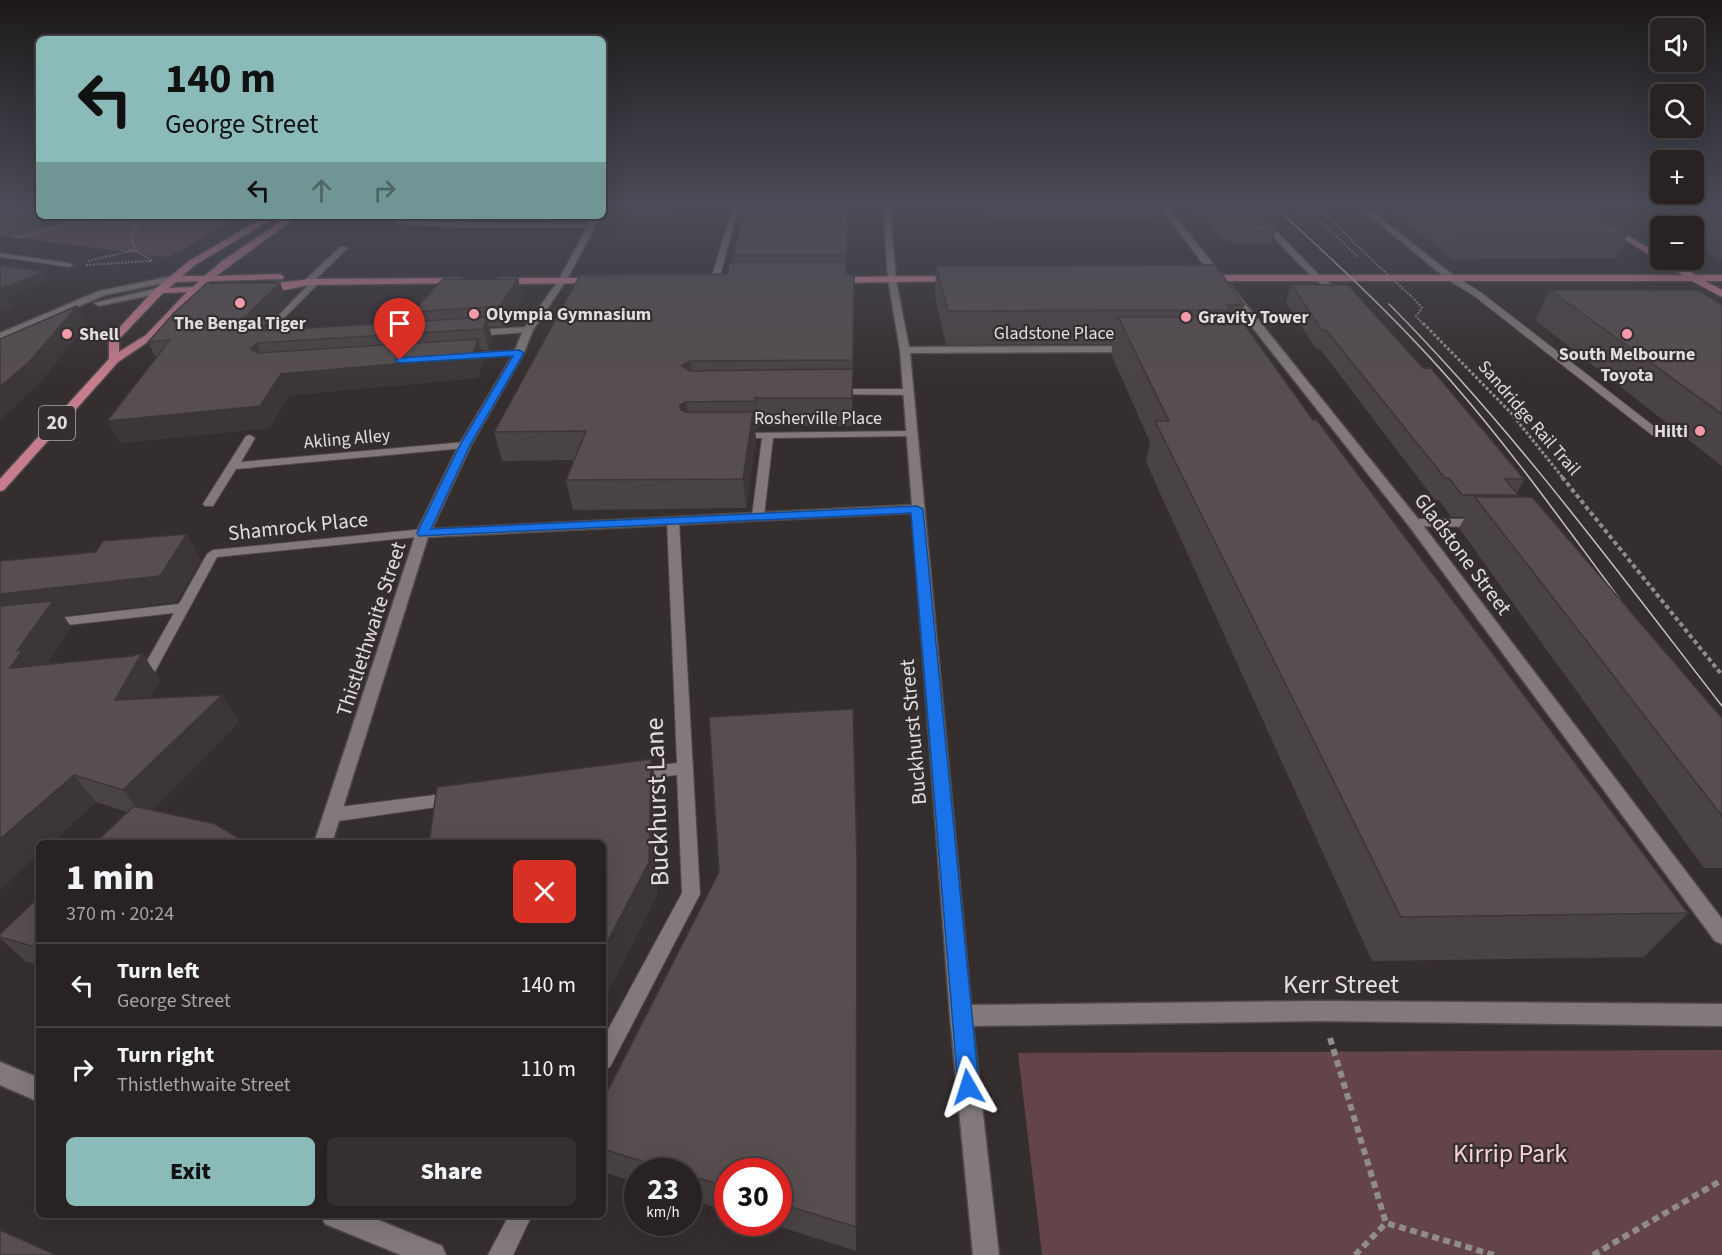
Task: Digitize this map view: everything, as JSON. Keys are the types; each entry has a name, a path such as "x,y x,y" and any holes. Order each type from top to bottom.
{"main road":[{"path":"172,279 194,264"},
{"path":"197,288 226,264"},
{"path":"1681,270 1722,294"},
{"path":"172,279 304,277 312,282"},
{"path":"1195,279 1722,278"},
{"name":"20","path":"114,360 114,339 172,279"},
{"path":"821,280 963,279"},
{"path":"492,281 609,280"},
{"path":"703,280 727,280"},
{"path":"158,291 290,286 312,282 468,281"},
{"name":"20","path":"0,487 114,360 149,337 197,288"}],"street":[{"name":"Thistlethwaite Street","path":"324,840 423,533 465,445 519,353 528,330 571,264"},
{"name":"Buckhurst Street","path":"891,264 905,350 910,434 961,1016 986,1255"},
{"name":"Gladstone Street","path":"1207,264 1414,523 1722,935"},
{"path":"1433,264 1451,278"},
{"path":"0,337 110,290 172,279"},
{"path":"50,315 158,291"},
{"path":"1259,348 1276,348"},
{"name":"Gladstone Place","path":"905,350 1143,349"},
{"path":"423,533 917,509"},
{"name":"Kerr Street","path":"961,1016 1321,1011 1722,1015"},
{"path":"0,1073 36,1089"},
{"path":"341,1218 433,1255"}],"lane":[{"path":"57,264 73,266"},
{"path":"291,346 279,347 285,335 271,327 329,264"},
{"path":"715,280 720,264"},
{"path":"1303,264 1317,278 1348,302"},
{"path":"1451,278 1476,294 1656,433"},
{"path":"457,334 528,330"},
{"path":"454,357 519,353"},
{"path":"828,392 908,392"},
{"name":"Rosherville Place","path":"723,435 910,434"},
{"path":"758,516 768,435"},
{"path":"209,504 250,438"},
{"name":"Akling Alley","path":"232,466 465,445"},
{"name":"Buckhurst Lane","path":"606,1054 690,894 673,521"},
{"path":"1414,523 1493,523"},
{"name":"Shamrock Place","path":"184,608 213,554 423,533"},
{"path":"34,625 184,608"},
{"path":"145,677 184,608"},
{"path":"616,777 685,768"},
{"path":"331,815 465,797"},
{"path":"500,1255 519,1218"}],"path":[{"path":"73,266 82,264"},
{"path":"73,266 94,264"},
{"name":"Sandridge Rail Trail","path":"1376,264 1422,308 1416,316 1511,413 1722,675"},
{"path":"1321,1011 1386,1223"},
{"path":"1593,1255 1722,1180"},
{"path":"1355,1255 1386,1223"},
{"path":"1386,1223 1494,1255"}],"green space":[{"name":"Kirrip Park","path":"1722,1050 1722,1255 1042,1255 1018,1053"}],"building":[{"path":"730,264 847,264 846,274 854,274 853,360 690,361 682,366 690,371 853,369 852,398 755,398 755,401 686,402 680,405 680,409 686,412 753,412 743,479 566,480 586,431 494,432 580,275 727,274"},
{"path":"0,265 44,272 0,289"},
{"path":"1215,265 1244,305 1227,305 1231,310 948,311 936,266"},
{"path":"443,279 518,279 500,306 413,312"},
{"path":"207,283 280,283 243,319 268,318 262,331 487,317 483,329 257,343 250,349 257,353 478,339 472,357 281,374 260,406 107,421 170,340 148,342 174,313"},
{"path":"1291,284 1348,285 1423,368 1431,368 1524,479 1505,479 1518,495 1462,495 1449,478 1445,478 1326,330 1322,330"},
{"path":"1550,290 1698,290 1722,305 1722,414"},
{"path":"77,306 29,362 0,387 0,339"},
{"path":"1118,317 1239,317 1313,420 1317,420 1688,913 1401,917 1155,421 1169,421"},
{"path":"1475,497 1532,497 1722,718 1722,816"},
{"path":"187,534 160,576 0,594 0,561 96,552 103,541"},
{"path":"53,601 17,651 23,650 10,668 132,656 142,653 115,700 222,695 123,790 74,775 0,839 0,606"},
{"path":"853,709 857,861 856,1227 792,1207 792,1158 714,1158 714,1183 702,1179 702,1158 632,1158 606,1150 606,1094 719,872 709,717"},
{"path":"651,759 649,862 606,944 606,840 429,840 437,787"},
{"path":"134,806 215,824 242,840 98,840"},
{"path":"36,900 36,947 0,937 0,934"},
{"path":"0,1230 56,1255 0,1255"}],"tram line":[{"path":"1336,264 1429,357 1474,408 1628,610"},
{"path":"1389,304 1434,351 1520,449 1722,706"}],"place":[{"name":"The Bengal Tiger","path":"240,303"},
{"name":"Olympia Gymnasium","path":"474,314"},
{"name":"Gravity Tower","path":"1186,317"},
{"name":"Shell","path":"67,334"},
{"name":"South Melbourne Toyota","path":"1627,334"},
{"name":"Hilti","path":"1700,431"}],"route":[{"path":"400,360 519,353 465,445 423,533 917,509 968,1087"}]}
